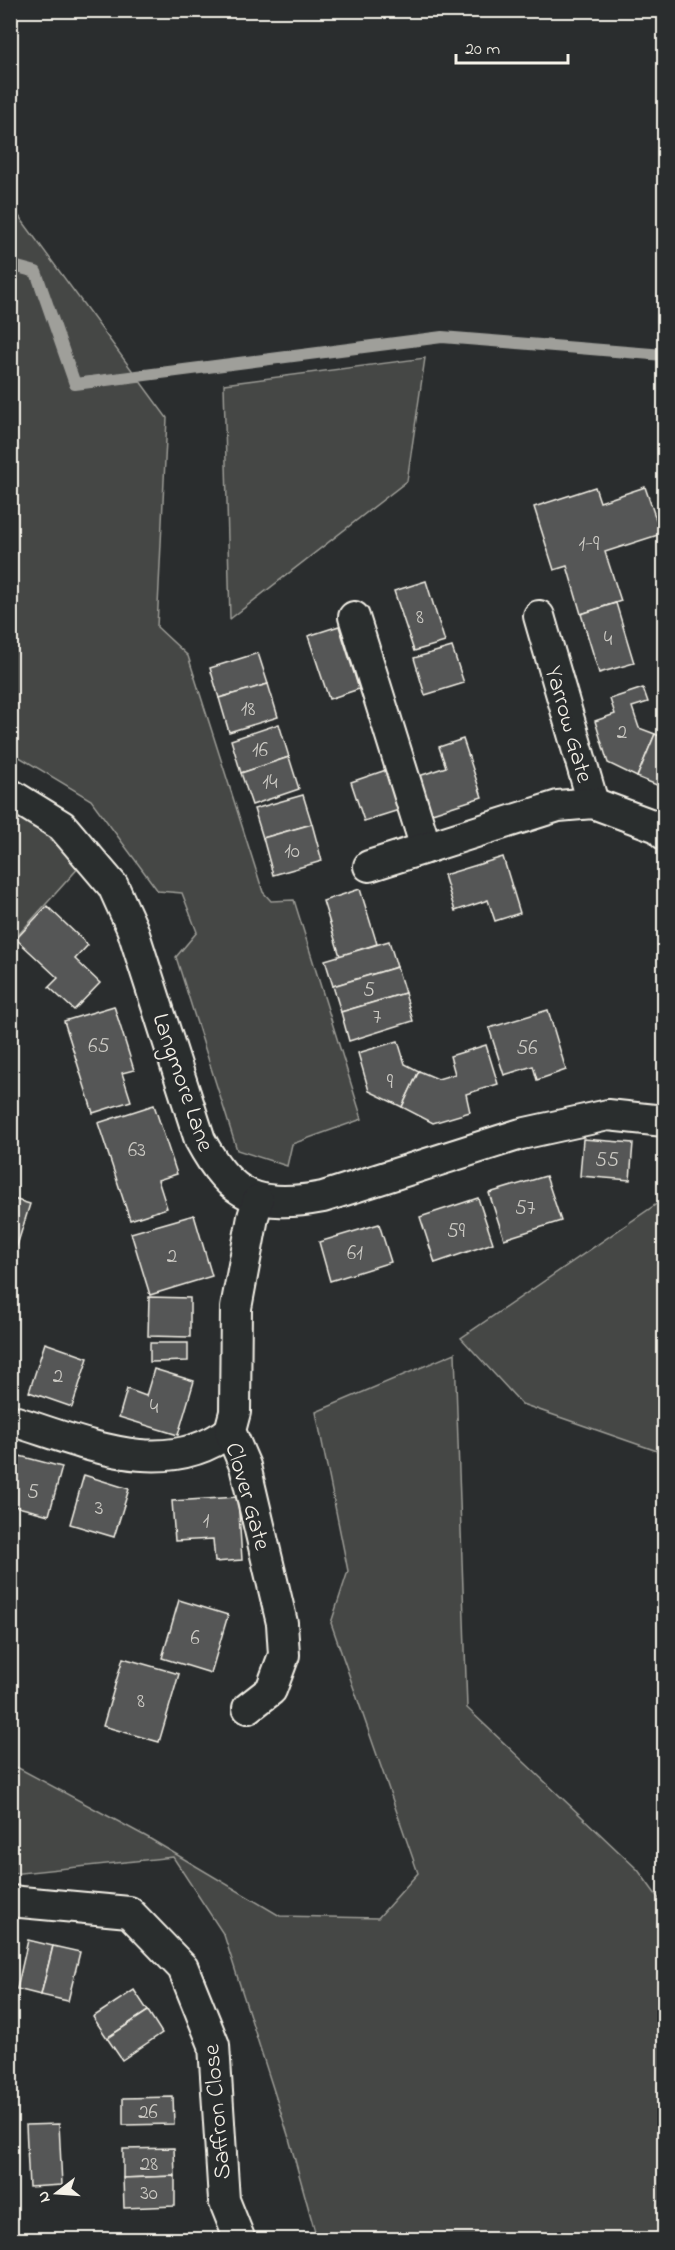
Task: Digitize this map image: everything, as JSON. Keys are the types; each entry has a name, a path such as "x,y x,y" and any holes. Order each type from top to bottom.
{"street":[{"name":"Yarrow Gate","path":"369,866 558,806 593,803 539,616"},
{"path":"354,617 426,848"},
{"name":"Langmore Lane","path":"10,794 62,826 113,886 132,928 200,1140 219,1170 233,1184 258,1200 290,1204 322,1197 521,1134 608,1115 664,1121"},
{"path":"593,803 664,830"},
{"name":"Clover Gate","path":"248,1708 271,1690 284,1655 282,1623 245,1466 230,1431 235,1412 237,1308 258,1200"},
{"path":"10,1420 107,1450 141,1457 188,1451 215,1443 230,1431"},
{"name":"Saffron Close","path":"10,1901 129,1912 183,1968 214,2045 224,2200 240,2240"}],"shaded area":[{"path":"10,204 167,418 157,627 188,656 263,892 271,901 294,900 362,1119 292,1144 287,1166 237,1150 176,957 197,932 182,893 158,891 91,800 11,752 10,556 16,488 11,491"},
{"path":"425,358 407,481 230,619 224,384"},
{"path":"11,807 81,865 11,943"},
{"path":"664,1199 664,1457 657,1451 522,1404 461,1338"},
{"path":"455,1353 467,1708 638,1870 664,1906 664,2239 317,2239 288,2135 224,1935 173,1857 11,1874 11,1764 147,1837 280,1916 378,1918 418,1873 331,1623 348,1571 316,1412"}],"building":[{"path":"595,487 600,502 645,487 661,534 605,552 621,601 581,614 567,566 554,570 534,507"},
{"path":"426,581 445,642 414,651 394,591"},
{"path":"616,603 634,663 599,673 581,614"},
{"path":"339,626 359,689 329,699 308,636"},
{"path":"452,647 464,683 425,695 414,658"},
{"path":"258,653 268,684 219,698 210,668"},
{"path":"268,684 278,717 229,732 219,698"},
{"path":"643,688 648,702 632,707 639,728 655,734 637,777 608,763 595,721 615,714 610,699"},
{"path":"279,724 289,757 241,773 231,740"},
{"path":"655,734 664,738 664,788 637,777"},
{"path":"463,739 482,797 426,815 413,778 446,767 439,747"},
{"path":"289,757 299,789 252,805 241,773"},
{"path":"386,770 399,810 364,821 351,782"},
{"path":"303,795 312,824 263,838 254,809"},
{"path":"312,824 322,861 273,875 263,838"},
{"path":"503,857 520,913 495,921 488,900 455,911 444,875"},
{"path":"360,889 377,944 340,956 323,901"},
{"path":"47,906 88,945 75,959 100,983 74,1010 49,987 58,978 16,939"},
{"path":"389,941 397,967 333,986 325,960"},
{"path":"397,967 405,993 341,1012 333,986"},
{"path":"405,993 413,1021 349,1041 341,1012"},
{"path":"114,1006 134,1070 122,1073 131,1101 93,1113 64,1021"},
{"path":"548,1010 566,1070 537,1080 533,1066 504,1075 489,1028"},
{"path":"398,1041 405,1064 419,1071 402,1107 369,1091 358,1053"},
{"path":"486,1045 498,1084 466,1094 470,1112 433,1123 402,1107 419,1071 438,1079 455,1074 450,1056"},
{"path":"154,1105 177,1174 158,1180 167,1208 130,1220 98,1123"},
{"path":"583,1139 633,1143 630,1180 580,1176"},
{"path":"546,1176 561,1221 504,1239 489,1193"},
{"path":"10,1198 30,1204 10,1268"},
{"path":"478,1198 493,1243 435,1263 420,1217"},
{"path":"194,1215 212,1276 150,1295 131,1233"},
{"path":"379,1224 391,1262 330,1281 319,1242"},
{"path":"149,1297 190,1298 190,1337 148,1336"},
{"path":"45,1343 88,1358 72,1407 29,1392"},
{"path":"150,1343 188,1343 188,1361 150,1362"},
{"path":"154,1369 194,1381 178,1435 119,1417 127,1389 146,1396"},
{"path":"16,1455 62,1467 49,1515 10,1505 10,1477"},
{"path":"84,1475 129,1489 114,1537 70,1524"},
{"path":"238,1497 242,1560 215,1562 213,1539 175,1541 172,1501"},
{"path":"179,1600 228,1615 211,1673 162,1658"},
{"path":"123,1658 179,1674 159,1742 103,1726"},
{"path":"28,1940 53,1946 41,1995 17,1989"},
{"path":"53,1946 80,1952 68,2001 41,1995"},
{"path":"134,1990 148,2011 107,2038 93,2017"},
{"path":"148,2011 162,2033 122,2060 107,2038"},
{"path":"173,2097 174,2124 123,2125 123,2098"},
{"path":"59,2124 62,2185 29,2187 26,2125"},
{"path":"174,2148 175,2176 123,2178 123,2149"},
{"path":"175,2176 175,2206 124,2208 123,2178"}],"waterway":[{"path":"10,265 36,272 75,384 442,337 664,355"}]}
